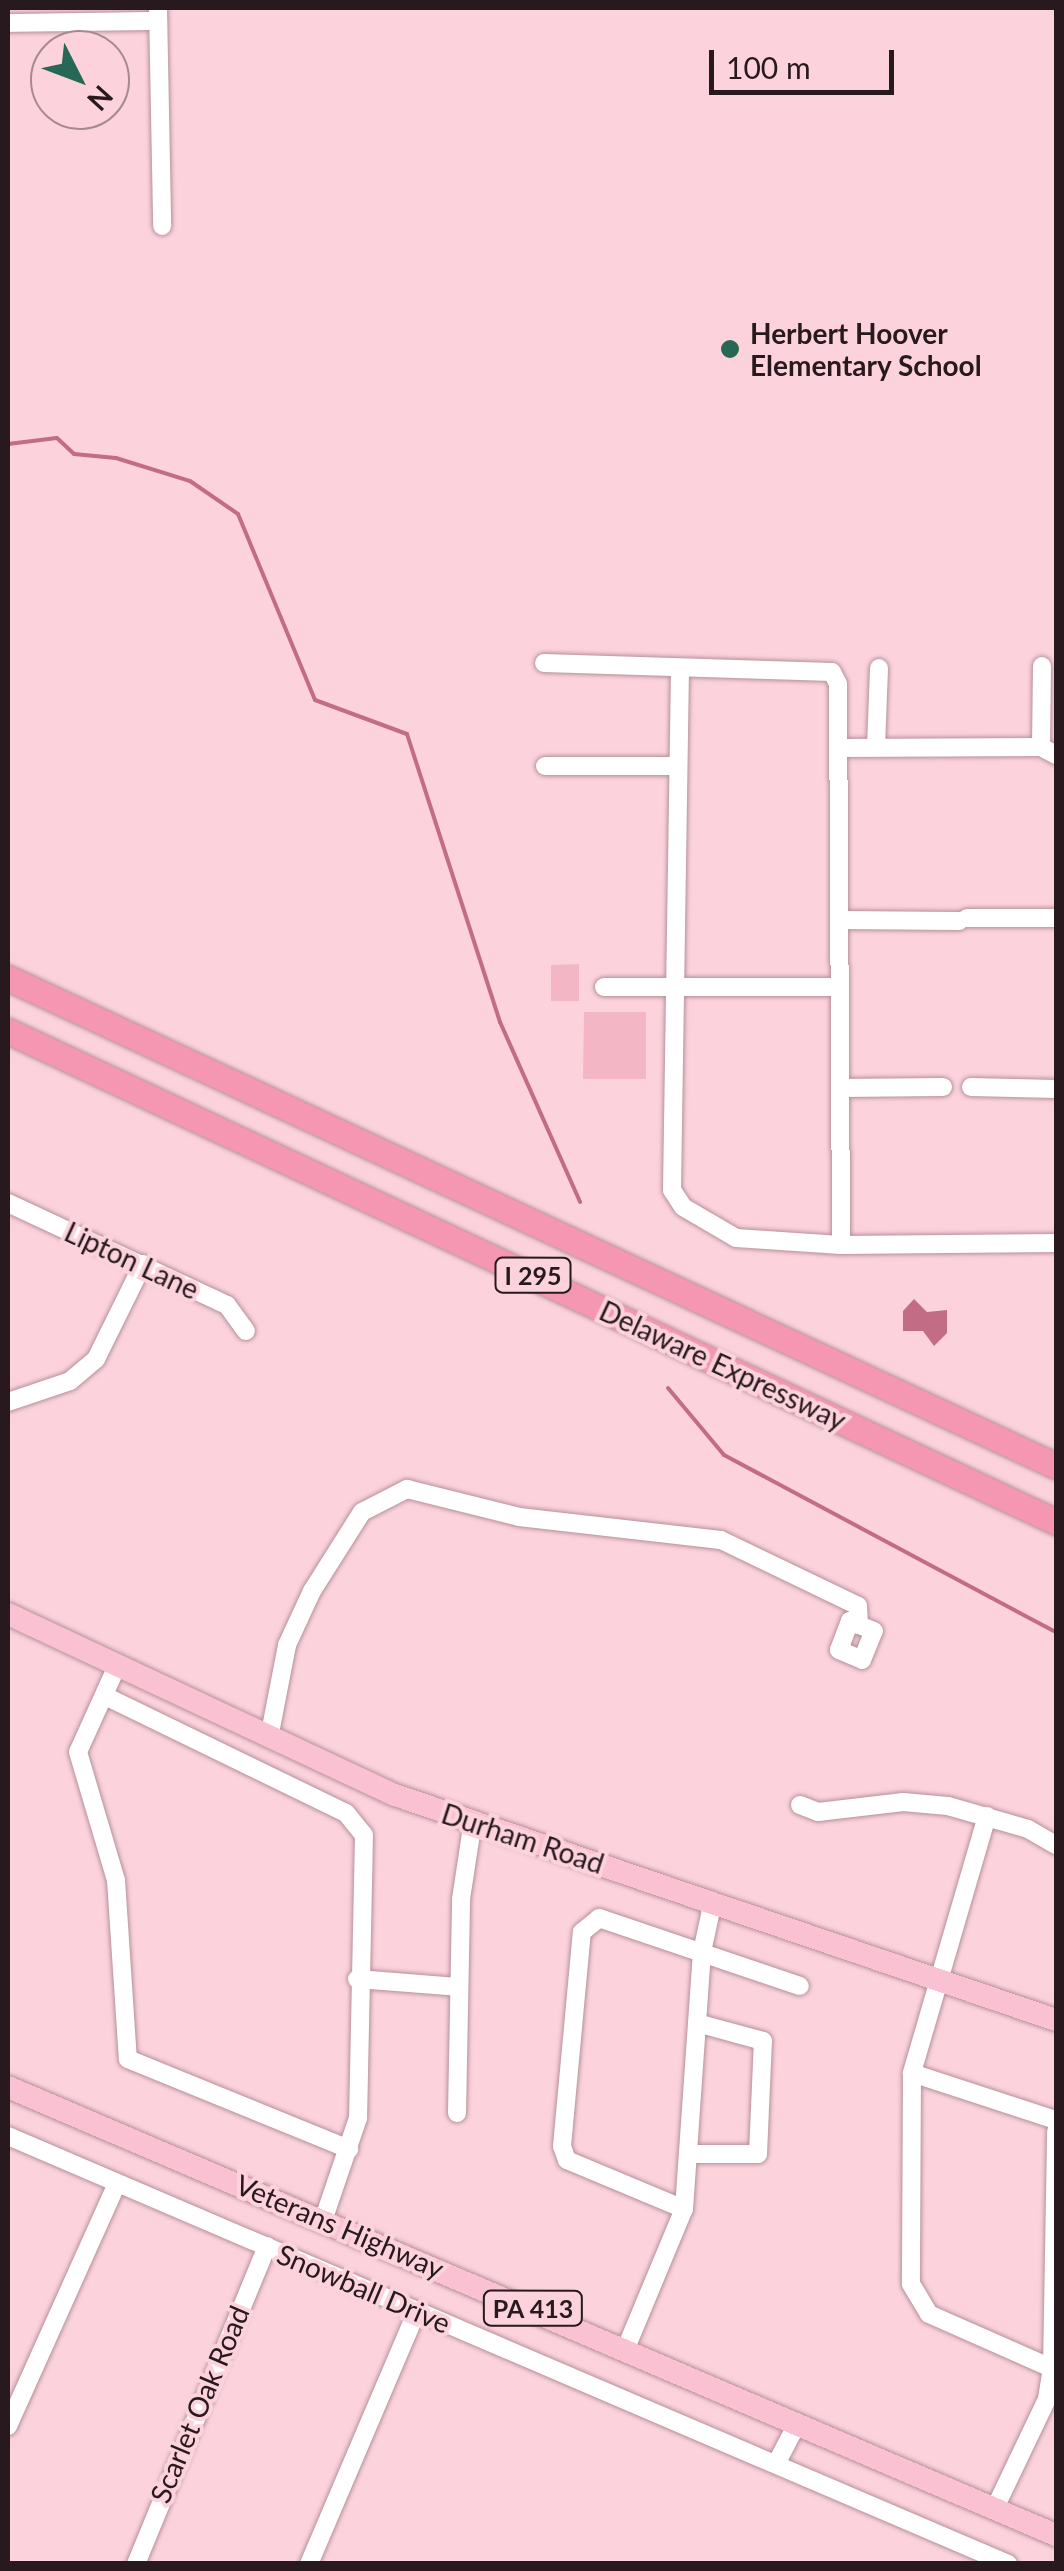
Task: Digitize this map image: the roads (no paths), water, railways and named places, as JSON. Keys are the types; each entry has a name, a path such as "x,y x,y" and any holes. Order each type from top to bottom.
{"highway":[{"name":"Delaware Expressway","path":"8,978 1056,1466"},
{"name":"Delaware Expressway","path":"8,1031 1056,1522"}],"main road":[{"name":"Durham Road","path":"8,1614 395,1796 1056,2020"},
{"name":"Veterans Highway","path":"8,2087 324,2218 1056,2535"}],"street":[{"path":"8,23 158,14 162,226"},
{"path":"544,663 832,672 838,748 841,1244"},
{"path":"838,748 1048,751 1042,666"},
{"path":"876,747 879,668"},
{"path":"680,669 675,766 672,1190 683,1207 736,1238 841,1244 1056,1243"},
{"path":"545,766 675,766"},
{"path":"839,920 1056,918"},
{"path":"604,987 838,987"},
{"path":"840,1088 943,1087"},
{"path":"971,1087 1056,1088"},
{"name":"Lipton Lane","path":"8,1203 227,1305 246,1330"},
{"path":"8,1402 70,1381 96,1358 143,1264"},
{"path":"269,1738 287,1646 312,1591 362,1512 407,1489 519,1517 720,1540 846,1597 862,1612 860,1625"},
{"path":"117,1666 78,1752 116,1880 128,2060 349,2150"},
{"path":"105,1696 357,1820 364,1835 357,1978 358,2118 324,2218"},
{"path":"800,1805 837,1812 920,1802 987,1816 1056,1845"},
{"path":"987,1816 912,2073 914,2297 944,2322 1054,2369"},
{"path":"457,2113 458,1988 473,1822"},
{"path":"626,2348 684,2209 702,1952 713,1901"},
{"path":"684,2209 578,2170 562,2146 582,1932 588,1923 599,1918 800,1986"},
{"path":"357,1978 458,1988"},
{"path":"688,2154 758,2154 763,2040 697,2023"},
{"path":"912,2073 1056,2120"},
{"path":"995,2508 1052,2401 1056,2131"},
{"name":"Snowball Drive","path":"8,2136 1008,2564"},
{"path":"8,2426 116,2183"},
{"name":"Scarlet Oak Road","path":"136,2564 267,2246"},
{"path":"309,2564 417,2311"},
{"path":"776,2464 797,2424"}],"waterway":[{"path":"8,444 57,438 74,454 116,458 190,481 238,514 315,700 407,734 500,1022 580,1202"},
{"path":"668,1388 724,1455 1056,1632"}],"place":[{"name":"Herbert Hoover Elementary School","path":"730,349"}]}
